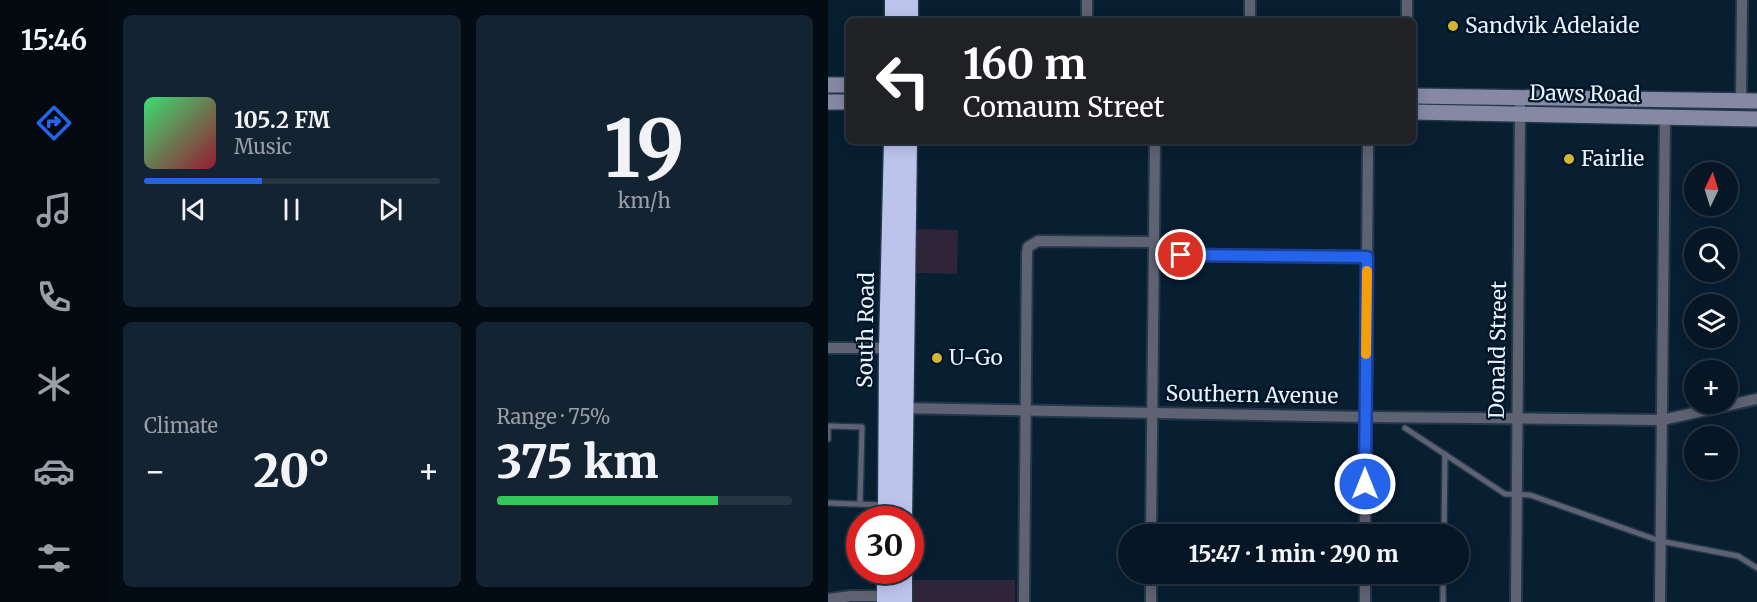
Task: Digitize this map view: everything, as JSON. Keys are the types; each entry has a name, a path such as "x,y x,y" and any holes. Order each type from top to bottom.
{"highway":[{"path":"894,0 894,18"},
{"path":"909,0 909,18"},
{"name":"South Road","path":"893,144 896,407 902,506"},
{"name":"South Road","path":"896,348 908,144"},
{"name":"South Road","path":"888,506 896,407"},
{"path":"890,584 894,599"},
{"path":"894,599 899,584"}],"main road":[{"path":"828,85 846,85"},
{"name":"Daws Road","path":"1416,96 1665,117 1757,118"},
{"name":"Daws Road","path":"1416,112 1520,106 1757,101"},
{"path":"828,102 846,102"}],"street":[{"path":"1087,0 1087,18"},
{"path":"1250,0 1250,18"},
{"path":"1407,0 1407,18"},
{"path":"1741,101 1742,0"},
{"name":"Donald Street","path":"1516,602 1520,106"},
{"path":"1660,602 1665,117"},
{"path":"1151,524 1155,144"},
{"path":"1365,524 1368,144"},
{"path":"1024,602 1028,247 1038,241 1154,242"},
{"path":"1154,254 1367,257"},
{"path":"828,348 896,348"},
{"name":"Southern Avenue","path":"896,407 1366,417 1662,420 1757,399"},
{"path":"1151,584 1151,602"},
{"path":"1365,584 1365,602"},
{"path":"828,599 851,596 894,599"}],"lane":[{"path":"828,439 828,426 862,427 860,504"},
{"path":"1405,428 1505,494 1530,495 1660,542 1738,556 1757,568"},
{"path":"1444,524 1445,454"},
{"path":"828,503 867,506"},
{"path":"1443,584 1443,602"}],"shaded area":[{"path":"917,229 958,230 957,274 916,273"},
{"path":"924,580 1015,580 1015,602 912,602 912,584 924,584"}],"slow traffic":[{"path":"1366,354 1367,271"}],"place":[{"name":"Sandvik Adelaide","path":"1453,26"},
{"name":"Fairlie","path":"1569,159"},
{"name":"U-Go","path":"937,358"}],"route":[{"path":"1181,255 1367,257 1365,484"}]}
